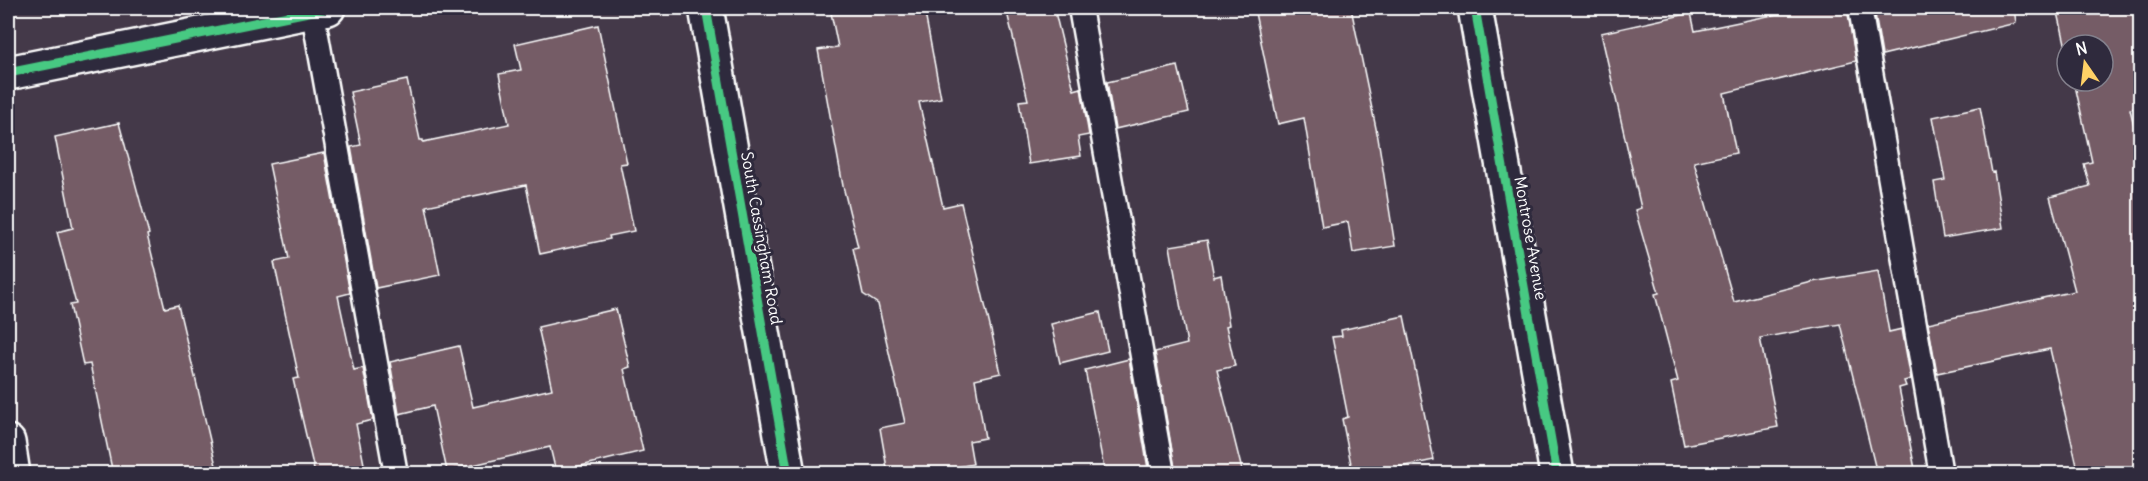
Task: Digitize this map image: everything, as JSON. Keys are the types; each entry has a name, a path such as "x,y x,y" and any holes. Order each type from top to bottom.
{"street":[{"name":"South Cassingham Road","path":"706,8 788,474"},
{"name":"Montrose Avenue","path":"1476,8 1557,474"},
{"path":"8,73 318,9"},
{"path":"8,442 13,474"}],"lane":[{"path":"1080,8 1163,474"},
{"path":"1860,8 1941,474"},
{"path":"318,9 396,474"}],"building":[{"path":"830,8 924,8 941,98 919,102 943,207 961,203 1001,373 975,379 985,438 969,441 973,464 922,474 888,474 880,428 905,423 878,304 863,294 853,248 858,247 843,186 818,50 838,47"},
{"path":"1006,8 1054,8 1074,90 1081,88 1089,135 1078,137 1081,156 1029,164 1019,101 1028,100"},
{"path":"1254,8 1351,8 1378,138 1395,246 1353,253 1348,222 1322,227 1304,118 1278,124"},
{"path":"1777,8 1847,8 1856,61 1724,93 1736,153 1694,162 1734,302 1812,282 1878,271 1889,332 1902,329 1911,379 1904,381 1906,386 1899,388 1916,474 1877,474 1840,324 1760,338 1778,427 1684,445 1671,383 1678,381 1655,294 1659,293 1635,210 1641,208 1601,33 1691,13 1695,31 1778,14"},
{"path":"1874,8 2014,8 2016,23 1882,55"},
{"path":"2057,8 2140,8 2140,107 2130,109 2140,150 2140,474 2079,474 2050,349 1937,373 1928,323 2075,291 2050,197 2090,186 2084,164 2092,162 2077,93 2115,93 2115,33 2063,33"},
{"path":"598,25 627,163 620,164 634,231 609,236 610,239 540,254 526,185 426,206 440,275 376,288 351,147 361,145 350,92 407,80 420,140 423,142 509,124 499,74 521,70 515,44"},
{"path":"1178,66 1189,112 1115,129 1107,82"},
{"path":"1980,107 2003,228 1943,238 1934,182 1945,180 1933,117"},
{"path":"119,123 149,234 147,235 165,308 178,305 218,474 113,474 90,364 83,365 70,305 76,304 57,232 73,228 55,137"},
{"path":"324,153 350,293 338,296 354,370 363,368 373,420 356,424 366,474 315,474 293,379 299,378 274,262 289,259 269,164"},
{"path":"1207,240 1214,277 1221,275 1229,325 1226,326 1235,366 1217,370 1243,474 1176,474 1155,352 1187,344 1170,246"},
{"path":"616,309 630,367 624,369 643,451 556,472 550,447 447,471 433,406 399,414 390,362 459,346 473,407 552,389 538,327"},
{"path":"1100,312 1108,351 1060,363 1051,324"},
{"path":"1404,316 1434,460 1367,474 1353,474 1342,419 1348,417 1332,337 1342,336 1341,330"},
{"path":"1129,359 1149,474 1105,474 1085,370"}],"cycle path":[{"path":"8,73 328,8"},
{"path":"706,8 788,474"},
{"path":"1475,8 1557,474"}]}
